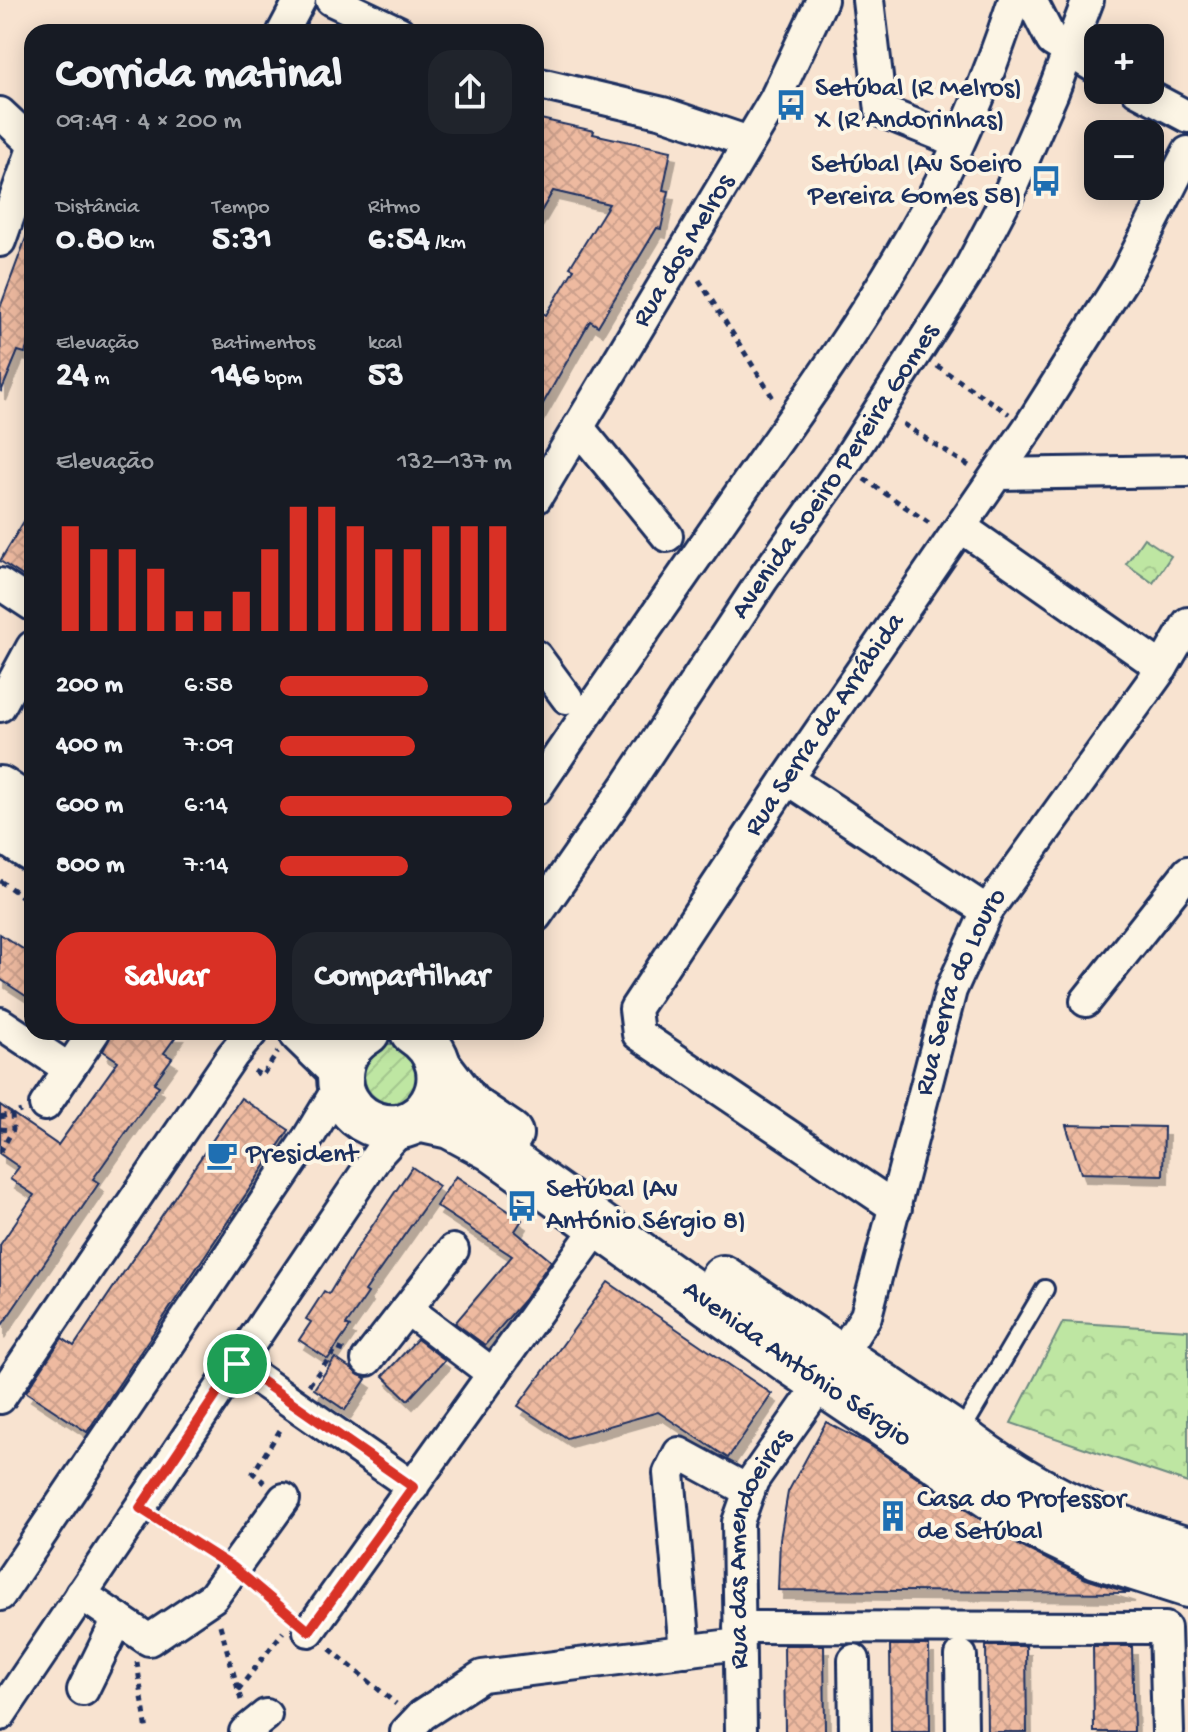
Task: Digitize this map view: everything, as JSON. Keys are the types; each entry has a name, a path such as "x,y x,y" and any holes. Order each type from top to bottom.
{"main road":[{"path":"0,789 24,806"},
{"path":"0,828 24,844"},
{"path":"309,1040 340,1077"},
{"path":"355,1040 345,1052 340,1077 345,1101 356,1115 388,1127 412,1122 432,1105 440,1088 434,1046"},
{"name":"Avenida António Sérgio","path":"434,1046 469,1106 831,1369 1031,1524 1097,1556 1188,1585"},
{"name":"Avenida António Sérgio","path":"412,1122 450,1126 491,1148 600,1224 831,1369 958,1436 994,1464 1076,1508 1119,1527 1188,1550"}],"street":[{"path":"287,24 300,0"},
{"path":"331,0 382,24"},
{"name":"Rua dos Melros","path":"544,477 578,427 775,99 822,0"},
{"path":"868,0 881,111 958,142"},
{"path":"544,777 830,365 914,233 958,142 1014,0"},
{"path":"1031,0 1052,41 1084,62"},
{"name":"Avenida Soeiro Pereira Gomes","path":"544,904 763,579 844,465 966,275 1009,193 1088,0"},
{"path":"544,85 663,113 749,142"},
{"path":"1163,104 1188,117"},
{"path":"0,113 24,136"},
{"name":"Rua Serra da Arrábida","path":"896,1208 638,1034 635,1009 787,779 999,474 1126,274 1188,152"},
{"path":"0,241 24,174"},
{"path":"578,427 667,536"},
{"path":"999,474 1188,471"},
{"name":"Rua Serra do Louro","path":"831,1369 866,1316 951,990 987,911 1179,646 961,527"},
{"path":"0,584 24,600"},
{"path":"0,706 24,662"},
{"path":"544,667 567,698"},
{"path":"787,779 987,911"},
{"path":"1086,1001 1188,872"},
{"path":"0,1023 24,1039"},
{"path":"26,1040 69,1069"},
{"path":"45,1105 89,1040"},
{"path":"0,1398 246,1040"},
{"path":"0,1595 308,1138 340,1077"},
{"path":"0,1715 379,1153 412,1122"},
{"path":"301,1625 413,1487 600,1224"},
{"path":"367,1360 453,1250"},
{"path":"407,1309 493,1374"},
{"path":"237,1364 413,1487"},
{"name":"Rua das Amendoeiras","path":"741,1732 738,1522 753,1480 831,1369"},
{"path":"685,1651 669,1473 679,1453 749,1491"},
{"path":"81,1594 149,1640 213,1597 284,1499"},
{"path":"83,1690 125,1624"},
{"path":"411,1727 482,1676 685,1651 739,1635 1165,1628 1168,1732"},
{"path":"961,1656 962,1732"},
{"path":"854,1660 855,1732"}],"lane":[{"path":"958,1436 1045,1289"}],"path":[{"path":"700,283 721,314"},
{"path":"916,353 1029,427"},
{"path":"859,476 935,527 961,527"},
{"path":"0,881 24,898"},
{"path":"0,1117 12,1114"},
{"path":"0,1129 13,1130 0,1152"},
{"path":"140,1508 234,1568 411,1727"},
{"path":"213,1597 238,1690 253,1725"},
{"path":"125,1624 147,1732"},
{"path":"238,1690 301,1625"}],"green space":[{"path":"1144,538 1171,556 1153,583 1126,564"},
{"path":"398,1042 427,1077 402,1105 379,1100 371,1094 364,1077 369,1057 377,1047"},
{"path":"1063,1322 1188,1330 1188,1483 1011,1423"}],"building":[{"path":"544,120 671,151 663,190 669,191 661,229 657,228 598,326 590,321 544,402 544,314 574,269 570,267 609,204 553,191 544,206"},
{"path":"24,243 24,353 18,351 1,392 0,308"},
{"path":"24,521 24,577 0,561"},
{"path":"0,934 24,950 24,995 0,979"},
{"path":"108,1040 173,1040 164,1053 172,1058 154,1083 159,1086 93,1179 99,1183 0,1328 0,1245 34,1195 10,1179 19,1167 0,1154 0,1105 58,1145 118,1061 103,1051"},
{"path":"241,1098 289,1130 87,1432 26,1392 62,1338 74,1346"},
{"path":"1066,1125 1164,1127 1163,1175 1081,1173"},
{"path":"412,1167 439,1186 365,1291 368,1293 346,1325 350,1327 328,1359 299,1340 311,1322 306,1319 324,1291 329,1294"},
{"path":"456,1176 522,1220 515,1231 551,1261 524,1300 485,1345 455,1323 512,1256 436,1206"},
{"path":"608,1282 772,1394 728,1458 658,1412 567,1438 518,1406"},
{"path":"417,1339 445,1360 408,1400 383,1376"},
{"path":"335,1358 366,1379 345,1410 314,1389"},
{"name":"Casa do Professor de Setúbal","path":"826,1422 868,1444 1020,1546 1086,1579 1130,1593 778,1590 780,1539 788,1492"},
{"path":"784,1645 824,1645 825,1732 785,1732"},
{"path":"890,1645 929,1645 930,1732 891,1732"},
{"path":"986,1646 1026,1646 1027,1732 987,1732"},
{"path":"1093,1646 1132,1646 1134,1732 1094,1732"}],"place":[{"name":"Setúbal (R Melros) X (R Andorinhas)","path":"791,105"},
{"name":"Setúbal (Av Soeiro Pereira Gomes 58)","path":"1046,181"},
{"name":"President","path":"222,1155"},
{"name":"Setúbal (Av António Sérgio 8)","path":"522,1206"},
{"name":"Casa do Professor de Setúbal","path":"893,1516"}],"route":[{"path":"237,1364 413,1487 309,1631 234,1568 140,1508 237,1364"}]}
